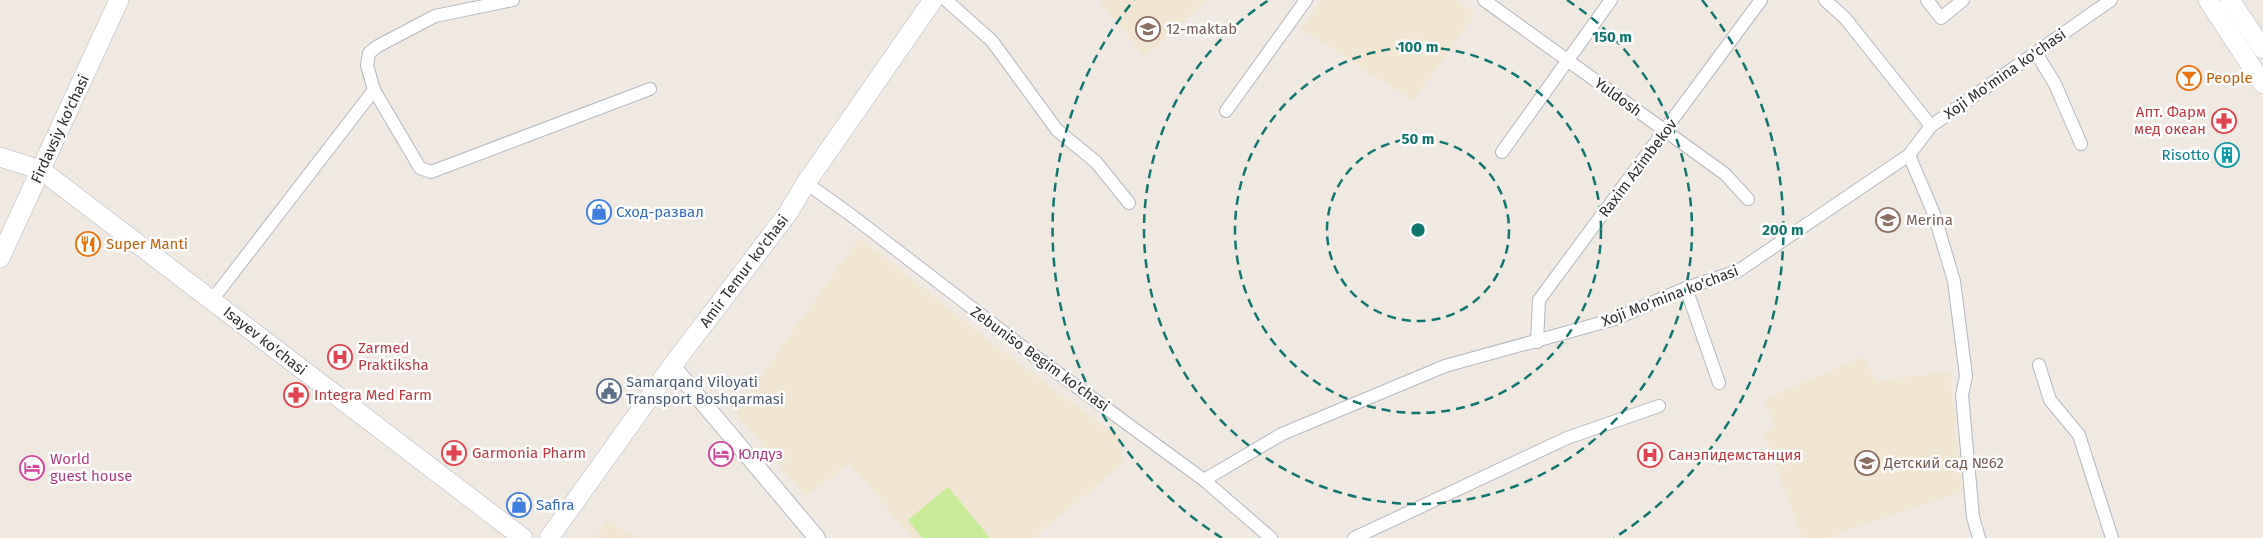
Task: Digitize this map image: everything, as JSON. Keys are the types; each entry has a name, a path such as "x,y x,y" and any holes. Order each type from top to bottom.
{"main road":[{"name":"Firdavsiy ko'chasi","path":"0,258 119,0"},
{"name":"Amir Temur ko'chasi","path":"549,538 672,366 788,213 806,183 933,0"},
{"path":"2208,0 2263,84"},
{"path":"2230,0 2263,49"},
{"name":"Isayev ko'chasi","path":"0,157 41,170 523,538"}],"street":[{"path":"512,0 435,16 378,46 369,53 367,65 374,90 420,168 431,172 650,89"},
{"path":"946,0 992,41 1057,130 1096,162 1129,203"},
{"path":"1226,110 1306,0"},
{"name":"Yuldosh","path":"1484,0 1725,174 1748,199"},
{"path":"1502,152 1611,0"},
{"name":"Raxim Azimbekov","path":"1536,342 1539,300 1761,0"},
{"path":"1825,0 1846,18 1931,126"},
{"path":"1927,0 1941,18 1964,0"},
{"name":"Xoji Mo'mina ko'chasi","path":"1204,480 1282,434 1436,369 1615,320 1686,288 1738,271 1909,155 1931,126 2111,0"},
{"path":"2036,52 2055,84 2082,144"},
{"path":"212,300 374,90"},
{"path":"1909,155 1934,214 1954,280 1966,376 1962,395 1973,517 1979,538"},
{"name":"Zebuniso Begim ko'chasi","path":"806,183 851,214 1032,354 1204,480 1271,538"},
{"path":"1686,288 1719,383"},
{"path":"2039,365 2050,400 2079,435 2112,538"},
{"path":"672,366 817,538"},
{"path":"1354,538 1567,438 1659,406"}],"shaded area":[{"name":"12-maktab","path":"1099,0 1206,0 1145,57"},
{"path":"1321,0 1456,0 1475,14 1413,101 1301,29"},
{"path":"859,238 991,342 1121,439 1122,465 1033,538 912,538 849,463 806,497 735,412"},
{"name":"Детский сад №62","path":"1863,357 1877,380 1950,372 1962,492 1845,531 1830,538 1802,538 1764,434 1775,426 1764,399"},
{"path":"608,520 637,538 594,538"}],"green space":[{"path":"948,487 990,538 922,538 908,520"}],"place":[{"name":"12-maktab","path":"1148,29"},
{"name":"People","path":"2189,78"},
{"name":"Апт. Фарм мед океан","path":"2224,121"},
{"name":"Risotto","path":"2227,155"},
{"name":"Сход-развал","path":"599,212"},
{"name":"Merina","path":"1888,220"},
{"name":"Super Manti","path":"88,244"},
{"name":"Zarmed Praktiksha","path":"340,357"},
{"name":"Samarqand Viloyati Transport Boshqarmasi","path":"609,391"},
{"name":"Integra Med Farm","path":"296,395"},
{"name":"Garmonia Pharm","path":"454,453"},
{"name":"Юлдуз","path":"721,454"},
{"name":"Санэпидемстанция","path":"1650,455"},
{"name":"Детский сад №62","path":"1867,463"},
{"name":"World guest house","path":"32,468"},
{"name":"Safira","path":"519,505"}]}
